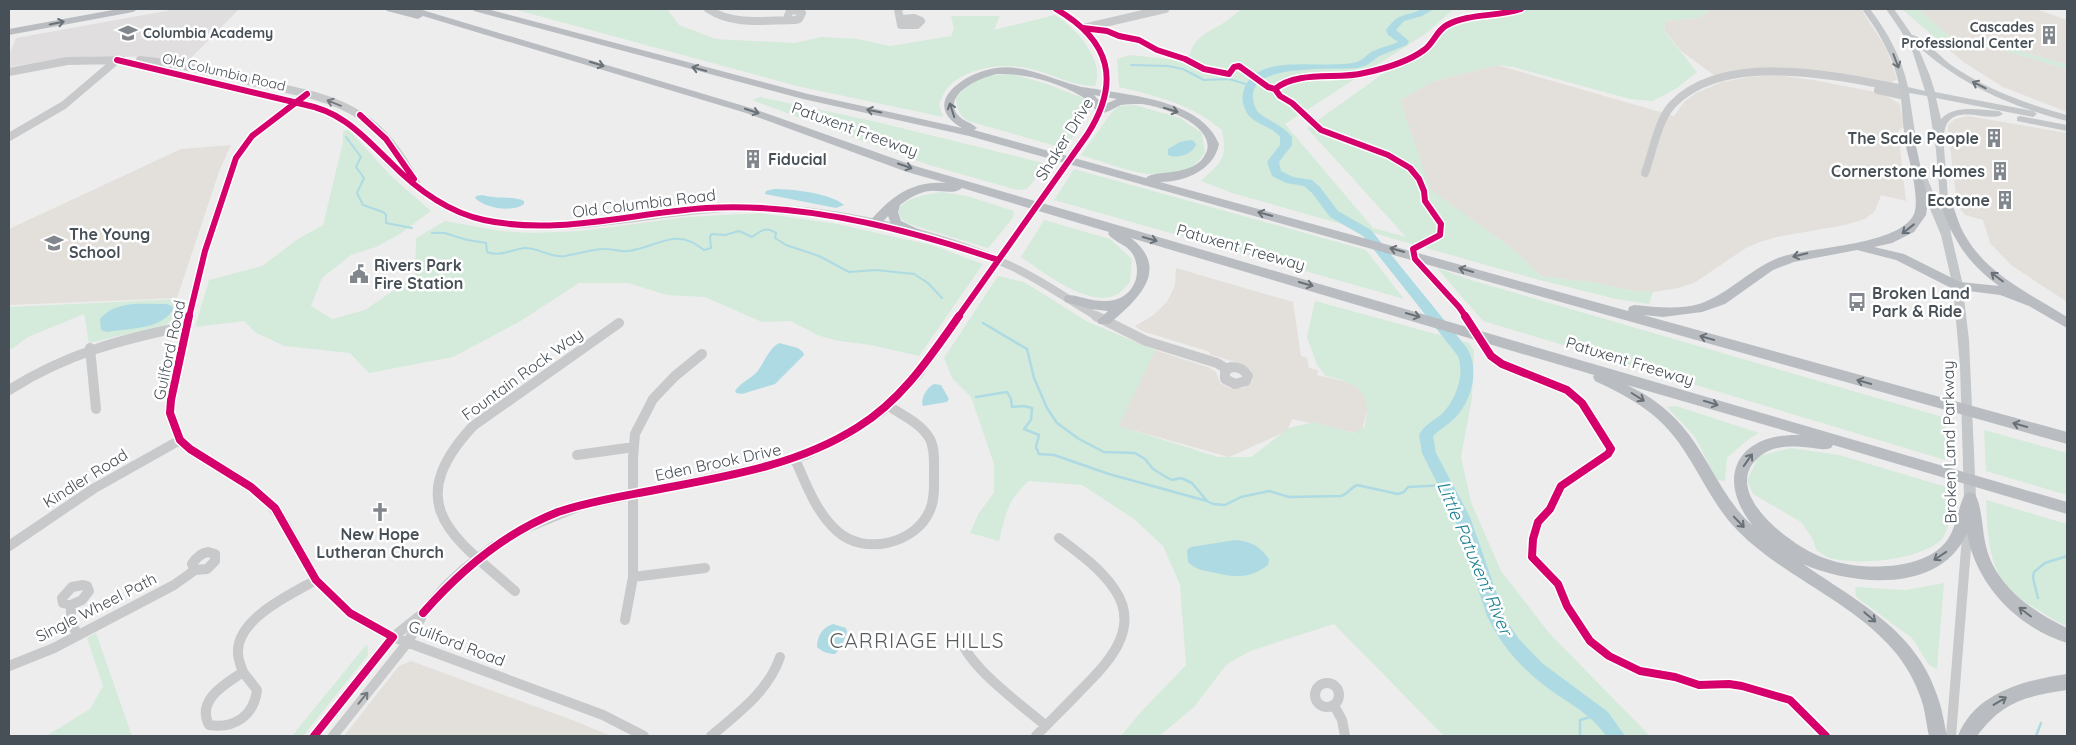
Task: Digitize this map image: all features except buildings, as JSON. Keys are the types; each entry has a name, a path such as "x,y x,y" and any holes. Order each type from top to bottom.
{"highway":[{"path":"9,32 133,9"},
{"path":"390,9 550,50"},
{"name":"Patuxent Freeway","path":"409,9 750,111 911,169 2067,508"},
{"name":"Patuxent Freeway","path":"477,9 808,97 946,127 1040,152 2067,438"},
{"path":"492,9 592,40"},
{"path":"1040,152 960,123 950,108 951,96 965,81 996,71 1023,72 1070,87 1092,97 1101,110 1119,102 1137,101"},
{"path":"1070,87 1107,93 1184,114 1202,125 1207,131 1212,144 1211,155 1207,161 1191,173 1175,178 1160,179 1072,161"},
{"path":"1487,276 1625,309 1648,312 1679,312 1697,309 1720,301 1770,267 1791,258 1880,241 1900,235 1910,229 1917,222 1922,202 1909,134"},
{"path":"873,225 895,201 918,190 943,187 1018,201"},
{"path":"895,201 892,212 896,223 922,236"},
{"path":"1945,201 1957,233 1970,252 1994,275 2067,323"},
{"path":"1070,216 1094,228 1118,235 1138,252 1143,264 1143,278 1132,298 1104,320"},
{"path":"1848,247 1873,250 1900,257 1958,286 2000,291 2037,304"},
{"path":"1070,299 1103,307 1115,305 1132,298"},
{"path":"1530,349 1620,386 1643,400 1664,417 1684,438 1720,497 1743,526 1773,552 1871,618 1906,654 1920,674 1930,696 1936,715 1938,736"},
{"path":"1926,467 1825,444 1784,441 1772,443 1754,452 1744,466 1741,482 1749,508 1758,520 1781,542 1794,551 1823,565 1861,573 1904,570 1928,564 1940,557 1956,540 1970,498"},
{"path":"1985,484 2067,515"},
{"path":"1970,498 1981,557 1995,583 2019,608 2038,621 2067,636"},
{"path":"1967,736 1980,717 1995,703 2028,688 2067,682"}],"main road":[{"name":"Broken Land Parkway","path":"1866,9 1890,44 1897,61 1905,92 1909,134 1921,176 1947,238"},
{"name":"Broken Land Parkway","path":"1890,9 1906,29 1923,65 1933,98 1945,201 1947,238 1958,286 1968,394 1970,498"},
{"path":"1906,29 1930,54 1969,80 2024,105 2067,119"},
{"path":"1905,92 2067,128"},
{"path":"1933,98 2067,119"},
{"path":"1938,140 1944,120 1951,115 1970,112 1999,114"}],"street":[{"path":"708,9 715,14 729,19 786,20"},
{"path":"898,9 901,20"},
{"name":"Shaker Drive","path":"998,260 1077,149 1101,110 1107,93 1104,61 1095,44 1083,28 1056,9"},
{"path":"1083,28 1165,9"},
{"path":"9,138 64,105 117,60"},
{"name":"Old Columbia Road","path":"117,60 323,110 346,122 364,136 404,176 438,203 466,215 518,226 570,226 689,210 744,207 788,210 873,225 922,236 998,260 1040,280 1104,320 1136,336 1217,362 1227,369"},
{"name":"Old Columbia Road","path":"9,72 67,61 142,60 176,64 307,94 333,102 368,122 386,138 412,174 418,186"},
{"path":"1645,173 1669,110 1684,94 1709,82 1737,75 1800,74 1905,92"},
{"name":"Guilford Road","path":"307,94 252,136 240,150 205,251 171,400 170,414 180,440 190,449 238,478 266,499 284,522 316,580 350,613 393,637 603,715 644,736"},
{"name":"Eden Brook Drive","path":"314,736 393,637 423,613 449,583 478,558 518,532 558,512 605,499 750,472 795,460 841,439 888,406 918,374 998,260"},
{"name":"Fountain Rock Way","path":"478,558 452,534 440,514 437,503 438,487 442,470 449,455 466,433 484,417 619,323"},
{"path":"9,390 48,366 90,348 187,326"},
{"path":"90,348 96,409"},
{"path":"624,620 633,576 634,448 640,421 653,399 670,381 702,354"},
{"path":"795,460 820,510 839,534 859,542 871,544 890,543 900,540 918,527 929,513 934,496 934,456 928,435 888,406"},
{"name":"Kindler Road","path":"9,546 93,489 180,440"},
{"path":"577,454 634,448"},
{"name":"Broken Land Parkway","path":"1951,736 1970,498"},
{"path":"1036,736 1114,654 1123,632 1124,620 1120,596 1114,585 1096,567 1059,538"},
{"path":"478,558 515,591"},
{"path":"633,576 705,568"},
{"name":"Single Wheel Path","path":"9,666 45,652 77,636 174,585 195,570"},
{"path":"243,672 209,699 204,713 204,720 209,725 224,727 236,723 249,713 254,706 257,690 243,672 238,659 240,642 248,626 263,612 316,580"},
{"path":"71,605 71,619 77,636"},
{"name":"Eden Brook Drive","path":"333,736 408,642 423,613"},
{"path":"960,636 962,646 974,663 1046,726"},
{"path":"711,736 768,684 778,669 780,657"},
{"path":"1334,705 1342,720 1345,736"}],"shaded area":[{"name":"Columbia Academy","path":"177,9 239,9 187,62 145,57 94,56 9,67 9,55 16,38"},
{"path":"1707,9 1861,9 1886,48 1897,79 1890,83 1799,69 1771,69 1715,76 1681,51 1664,30 1666,21 1697,18 1708,12"},
{"path":"1918,9 2036,9 2067,20 2067,65 2003,46 1949,36"},
{"path":"1942,44 1999,49 2067,69 2067,112 2003,87 1965,63"},
{"path":"1497,65 1674,116 1684,102 1696,93 1722,82 1749,77 1776,75 1881,93 1900,104 1903,127 1898,131 1906,201 1881,195 1875,211 1865,219 1845,225 1777,237 1760,242 1746,248 1694,283 1678,288 1653,292 1634,291 1597,283 1541,276 1514,250 1429,189 1400,100 1434,81"},
{"path":"1968,116 2067,133 2067,302 2011,265 1990,243 1983,220 1965,215 1957,205 1948,125 1955,119"},
{"path":"231,145 220,169 177,298 9,305 9,229 181,149"},
{"path":"1176,268 1293,302 1301,356 1307,358 1309,368 1318,370 1317,375 1373,388 1361,434 1292,419 1287,431 1229,457 1118,426 1155,350 1210,368 1216,372 1220,383 1230,388 1243,388 1251,383 1253,379 1253,376 1241,364 1209,354 1210,352 1142,331 1135,326 1152,316 1167,302 1175,285"},
{"path":"411,661 611,736 344,736 399,666"}],"green space":[{"path":"513,9 667,9 679,25 716,39 795,43 821,37 858,39 890,46 951,36 954,29 951,16 1000,16 994,30 1055,15 1063,20 1087,46 1096,66 1097,76 1095,86 1087,86 1021,67 985,68 963,76 953,82 946,90 939,104 943,117 797,86"},
{"path":"1241,9 1454,9 1425,34 1285,124 1373,228 1406,237 1307,128 1391,68 1416,54 1465,16 1487,9 1707,9 1708,12 1697,18 1666,21 1664,31 1697,72 1677,88 1653,101 1630,99 1513,67 1497,65 1434,81 1400,100 1430,189 1514,250 1541,276 1597,283 1634,291 1653,292 1649,304 1616,299 1532,278 1232,193 1201,181 1214,169 1221,159 1224,148 1222,130 1198,113 1185,107 1119,87 1117,59 1130,55 1175,60 1190,54 1198,39"},
{"path":"1902,9 1918,9 1949,36 2003,46 2067,65 2067,69 1999,49 1942,44"},
{"path":"1013,74 1047,84 1088,100 1091,109 1078,131 1063,148 968,121 960,114 957,108 956,97 970,85 988,76"},
{"path":"760,97 873,121 1047,164 1027,189 1017,190 929,165 752,100"},
{"path":"1135,105 1180,118 1202,133 1205,153 1191,167 1164,175 1136,172 1081,155 1112,112 1119,106"},
{"path":"349,130 391,176 431,211 400,234 376,247 351,255 322,278 311,306 332,319 365,310 415,276 416,238 445,221 501,231 530,233 581,231 687,217 760,213 837,224 931,245 983,264 919,356 817,335 791,321 762,322 705,297 667,295 628,283 579,283 519,322 453,357 369,373 350,353 284,346 255,332 244,321 195,327 209,280 262,266 298,239 323,225 343,142 343,131"},
{"path":"1074,169 1366,250 1404,299 1054,200"},
{"path":"941,192 967,196 1014,211 1013,218 988,248 906,223 900,217 898,209 902,205 918,197"},
{"path":"1044,220 1110,239 1132,259 1130,282 1116,295 1105,298 1092,297 1079,293 1053,279 1021,257"},
{"path":"1437,268 1474,281 1946,418 1945,460 1483,321"},
{"path":"998,276 1024,282 1088,322 1155,350 1119,426 1218,457 1251,457 1289,428 1314,422 1353,433 1364,428 1367,406 1361,391 1347,382 1326,376 1317,365 1307,337 1315,301 1469,343 1474,351 1472,398 1461,457 1471,502 1501,571 1550,634 1650,736 1444,736 1334,624 1250,651 1227,664 1194,707 1159,736 1121,736 1140,713 1186,665 1180,585 1163,546 1134,519 1082,485 1029,481 1016,495 1008,508 999,541 970,533 979,513 994,493 994,464 971,397 952,378 944,358"},
{"path":"180,299 175,318 165,325 89,343 84,314 28,337 12,349 9,348 9,307"},
{"path":"1676,406 1759,433 1746,441 1727,458 1725,481 1717,480 1695,437 1667,407"},
{"path":"1984,430 2067,453 2067,495 1986,471"},
{"path":"1791,448 1839,455 1950,488 1950,515 1945,535 1931,547 1904,557 1888,560 1856,561 1825,556 1817,551 1812,538 1801,522 1753,494 1747,480 1759,456"},
{"path":"1986,500 2067,524 2067,626 2023,600 2001,578 1995,565 1988,536"},
{"path":"1944,583 1937,669 1929,665 1912,638 1856,597 1855,587 1906,590"},
{"path":"96,633 132,736 91,736 90,734 87,736 46,736 90,709 103,686 87,638"},
{"path":"366,645 368,646 368,655 303,736 292,736"}],"water":[{"path":"1191,140 1196,145 1188,154 1176,157 1168,155 1168,149 1180,142"},
{"path":"774,189 801,191 830,197 844,205 836,208 765,194 766,191"},
{"path":"482,195 520,199 524,201 524,204 519,207 506,209 492,207 475,198"},
{"path":"130,304 166,304 172,306 173,310 167,317 152,325 107,332 101,330 100,319 114,309"},
{"path":"779,343 798,348 804,355 775,384 742,394 736,393 737,388 757,372 769,352"},
{"path":"934,384 941,385 949,399 947,402 923,406 922,400 925,393"},
{"path":"1235,540 1250,543 1262,551 1269,559 1268,565 1250,575 1237,576 1201,570 1188,562 1187,550 1191,547"},
{"path":"833,624 846,628 847,632 841,648 835,654 830,654 817,647 821,633 826,627"}],"waterway":[{"name":"Little Patuxent River","path":"1429,9 1400,19 1391,30 1392,33 1404,41 1403,43 1375,54 1361,64 1286,68 1268,72 1254,79 1248,91 1250,109 1253,114 1283,132 1286,137 1286,145 1273,162 1276,173 1290,180 1308,183 1316,190 1334,214 1367,233 1462,352 1467,367 1463,392 1451,413 1426,435 1429,453 1462,517 1500,626 1520,652 1536,668 1553,682 1588,705 1602,718 1616,736"},
{"path":"1131,65 1168,66 1183,69 1204,80 1229,79 1249,85"},
{"path":"346,137 361,157 356,167 364,178 357,193 363,205 383,212 386,215 386,223 412,228"},
{"path":"432,233 445,233 467,240 486,243 487,252 492,253 529,248 549,254 565,256 602,249 628,251 675,239 684,239 704,250 711,248 710,236 712,234 725,235 739,231 752,237 763,230 769,230 776,233 775,238 786,245 819,256 849,272 876,270 914,274 928,283 942,298"},
{"path":"983,323 1027,349 1034,378 1047,408 1057,423 1079,439 1104,452 1135,453 1145,459 1153,469 1166,477 1172,480 1181,478 1192,483 1207,501"},
{"path":"976,397 1007,392 1011,399 1012,407 1023,406 1032,408 1031,420 1024,429 1039,435 1036,447 1039,454 1054,455 1109,474 1207,501"},
{"path":"1207,501 1213,504 1225,505 1241,497 1269,491 1289,497 1341,496 1357,485 1398,494 1404,492 1408,487 1446,485"},
{"path":"2038,598 2033,578 2034,572 2045,563 2067,556"},
{"path":"1580,736 1580,720 1600,714"},
{"path":"2036,736 2041,723"}],"cycle path":[{"path":"423,613 452,581 484,554 502,541 539,520 570,508 724,477 795,458 828,444 860,427 890,403 918,374 1087,135 1102,109 1107,86 1107,72 1103,59 1089,35 1068,16 1056,9"},
{"path":"1275,89 1280,85 1301,79 1360,74 1383,67 1425,50 1442,28 1456,21 1521,9"},
{"path":"1083,28 1107,31 1119,36 1139,40 1157,50 1185,59 1204,69 1229,74 1234,67 1239,66 1268,87 1275,89"},
{"path":"117,60 315,107 339,117 357,130 399,172 421,190 457,211 484,220 512,225 567,225 705,208 761,208 852,221 908,233 998,260"},
{"path":"1275,89 1280,96 1292,103 1321,130 1388,155 1410,168 1419,179 1424,191 1425,201 1441,224 1440,235 1413,249 1415,259 1459,307 1491,356 1502,364 1567,390 1582,403 1609,444 1611,449 1608,454 1561,486 1550,509 1538,522 1533,539 1532,557 1558,584 1567,606 1590,641 1609,656 1640,671 1675,677 1699,685 1729,684 1742,686 1790,700 1826,736"},
{"path":"307,94 252,136 236,158 205,251 171,400 170,413 180,440 190,449 251,487 275,508 316,580 334,599 350,613 393,637 314,736"},
{"path":"360,115 386,139 414,179"}],"place":[{"name":"Columbia Academy","path":"128,33"},
{"name":"Cascades Professional Center","path":"2049,35"},
{"name":"The Scale People","path":"1994,138"},
{"name":"Fiducial","path":"753,159"},
{"name":"Cornerstone Homes","path":"2000,171"},
{"name":"Ecotone","path":"2005,200"},
{"name":"The Young School","path":"54,243"},
{"name":"Rivers Park Fire Station","path":"359,274"},
{"name":"Broken Land Park & Ride","path":"1857,302"},
{"name":"New Hope Lutheran Church","path":"380,512"}],"district":[{"name":"CARRIAGE HILLS","path":"917,640"}]}
